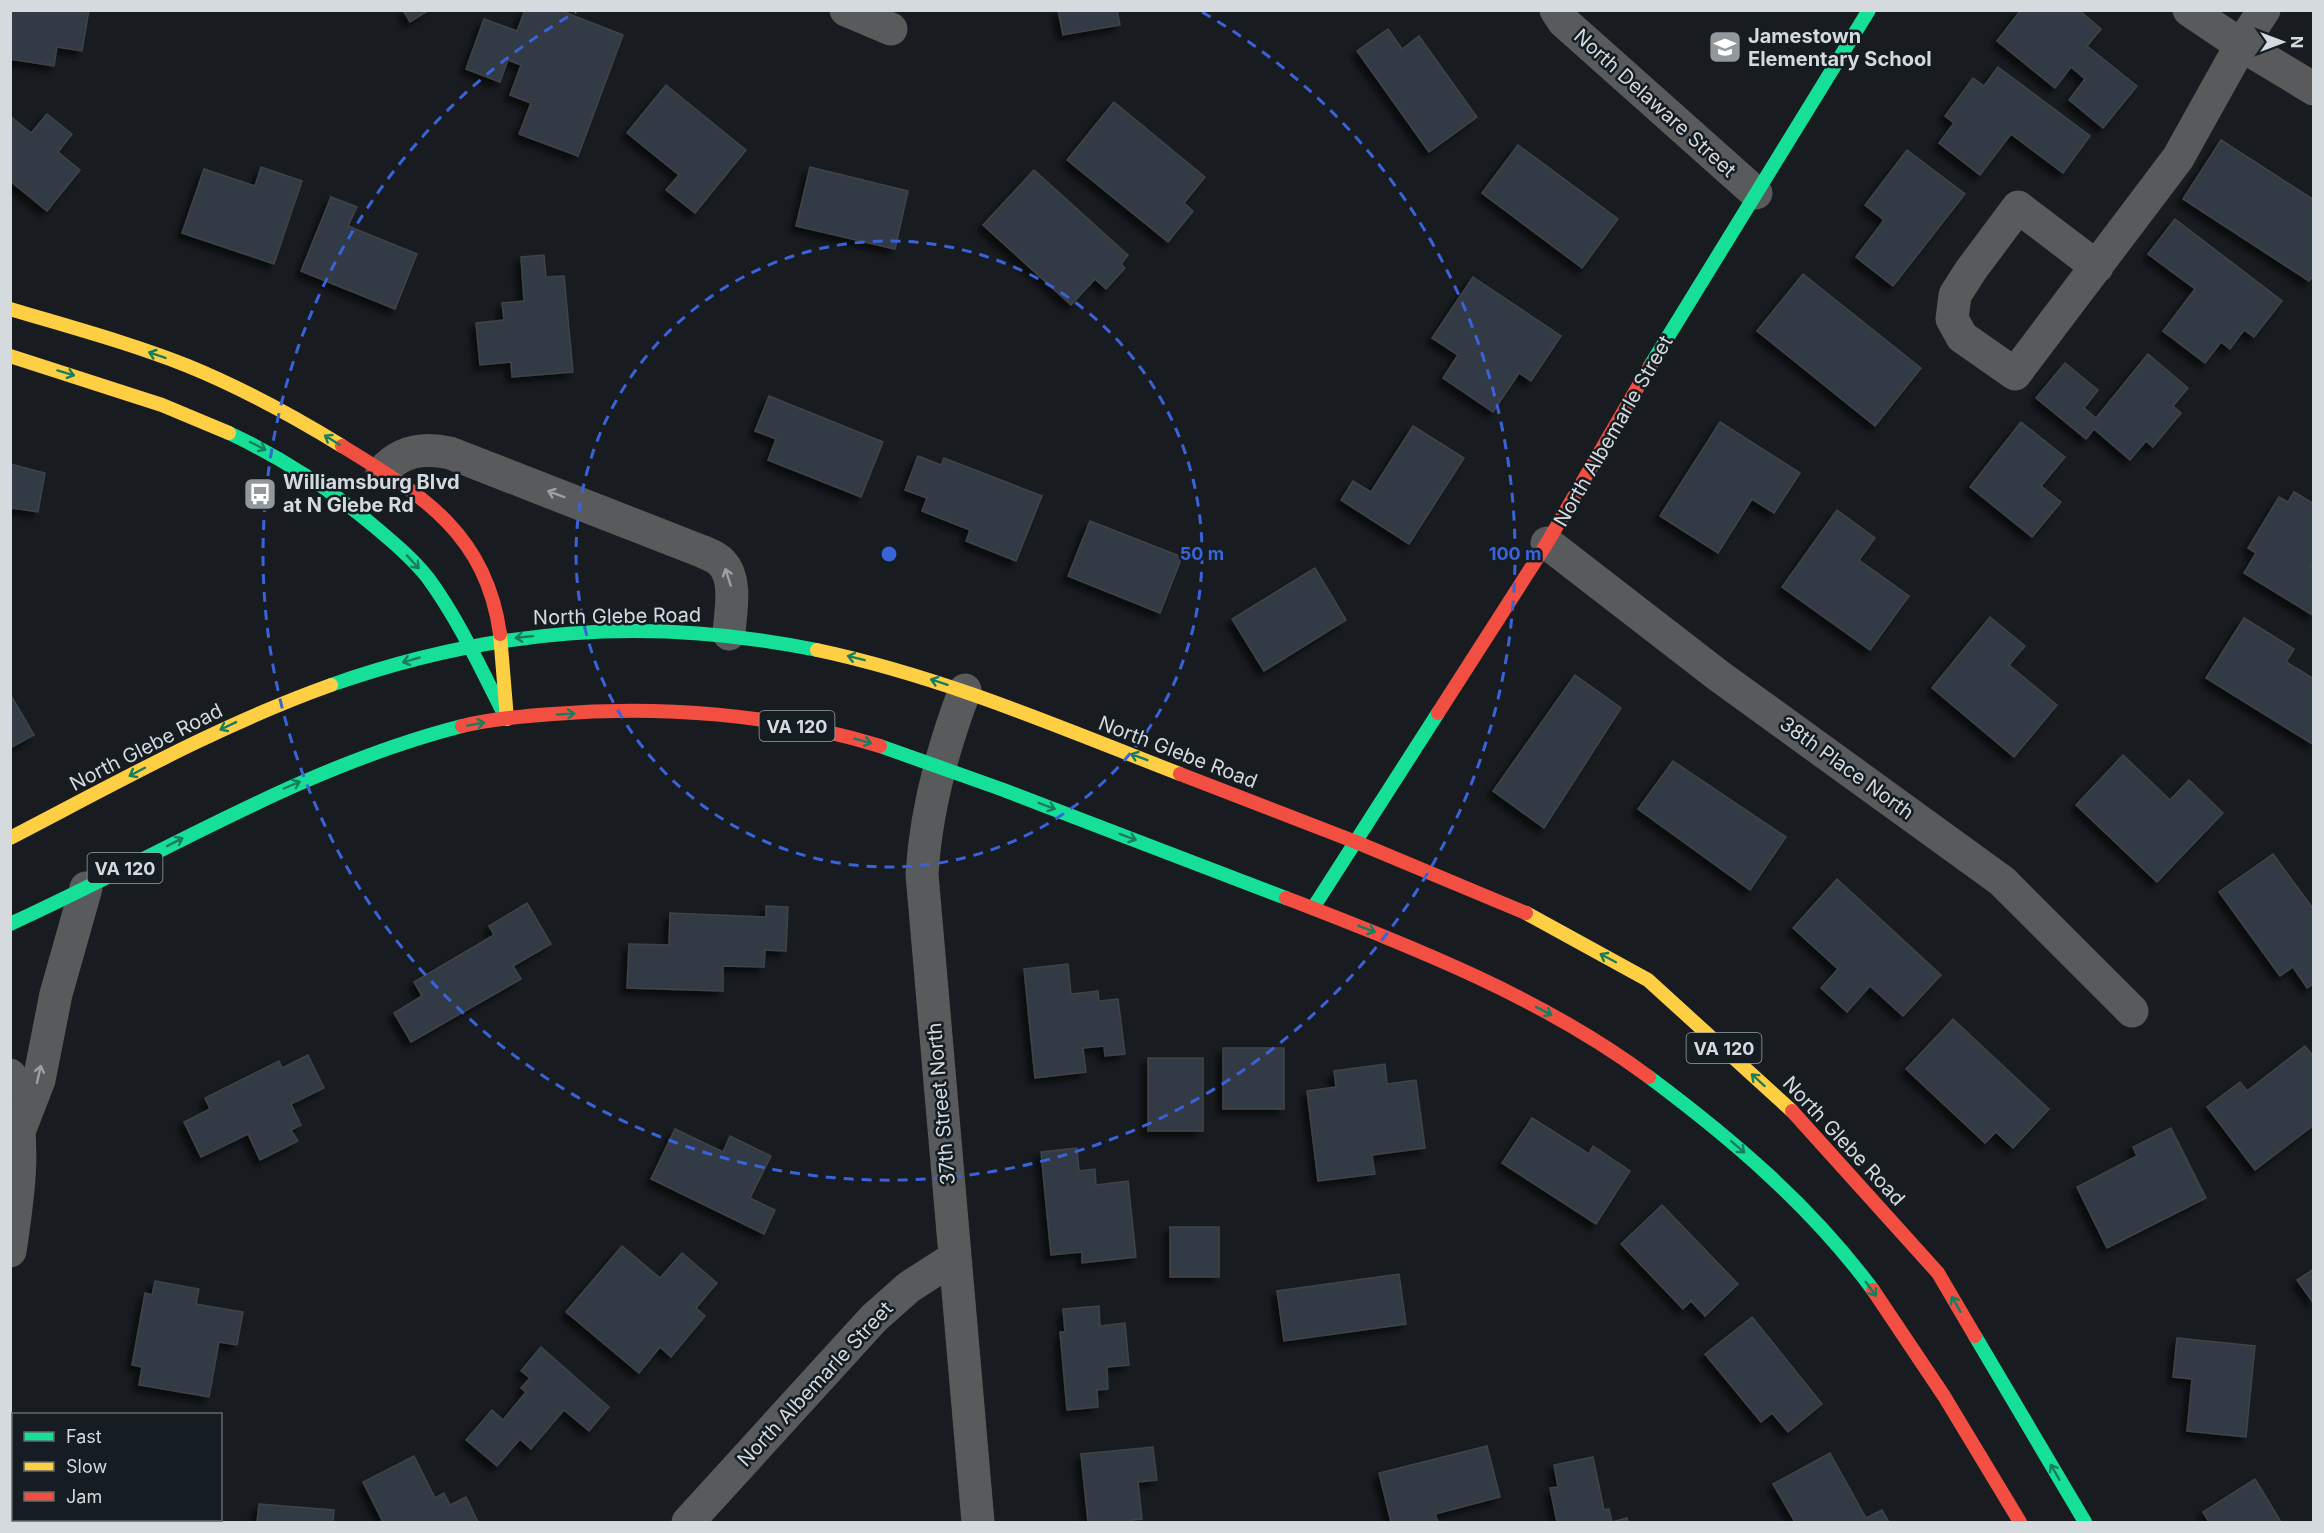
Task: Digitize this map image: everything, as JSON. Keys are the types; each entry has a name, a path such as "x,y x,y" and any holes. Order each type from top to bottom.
{"main road":[{"name":"North Albemarle Street","path":"1313,908 1547,543 1662,346 1869,10"},
{"path":"10,309 158,355 217,378 278,407 432,506 450,522 468,545 494,600 502,639 507,719"},
{"path":"10,356 123,390 178,410 238,436 305,472 361,512 408,556 439,594 507,719"},
{"name":"North Glebe Road","path":"10,838 189,745 251,716 343,682 468,645 502,639 582,632 656,630 729,634 819,649 902,670 965,690 1356,842 1516,908 1648,980 1791,1110 1938,1272 2085,1522"},
{"name":"VA 120","path":"10,924 238,810 328,770 443,730 507,719 560,714 632,712 698,714 745,718 837,734 894,750 998,787 1313,908 1454,965 1575,1027 1636,1067 1698,1112 1757,1163 1811,1216 1860,1274 1945,1395 2020,1522"}],"street":[{"path":"846,10 891,29"},
{"name":"North Delaware Street","path":"1556,10 1564,22 1756,193"},
{"path":"2189,10 2313,89"},
{"path":"2097,267 2019,207 1955,295 1952,319 1962,337 2015,374 2097,267 2178,158 2241,45 2264,10"},
{"path":"382,472 391,461 404,454 430,449 450,453 701,551 722,563 728,571 732,591 729,634"},
{"name":"38th Place North","path":"1547,543 1719,676 2002,881 2132,1011"},
{"name":"37th Street North","path":"965,690 939,766 925,828 922,874 978,1522"},
{"path":"20,1129 39,1080 56,994 86,888"},
{"path":"10,1075 18,1106 21,1175 10,1251"},
{"name":"North Albemarle Street","path":"688,1522 882,1309 909,1287 954,1258"}],"building":[{"path":"10,10 89,10 82,51 57,47 54,66 10,59"},
{"path":"403,10 429,10 410,22"},
{"path":"525,10 559,10 623,35 578,156 519,134 531,103 510,95 521,65 508,60 500,82 466,69 484,19 517,31"},
{"path":"1058,10 1117,10 1120,25 1063,35"},
{"path":"2021,10 2079,10 2101,29 2087,46 2137,86 2103,128 2069,100 2085,79 2071,67 2055,88 1997,41"},
{"path":"1388,29 1402,49 1419,36 1477,117 1429,152 1357,51"},
{"path":"1998,67 2090,136 2063,173 2011,134 1980,175 1939,143 1954,123 1945,116 1973,78 1984,86"},
{"path":"666,85 746,150 695,213 666,190 679,175 627,133"},
{"path":"1114,102 1205,177 1184,203 1193,211 1168,242 1067,160"},
{"path":"47,114 72,134 58,152 80,170 47,211 10,181 10,116 31,133"},
{"path":"2221,140 2314,200 2314,275 2309,281 2183,199"},
{"path":"1518,145 1618,219 1582,268 1482,193"},
{"path":"1907,150 1965,194 1893,286 1856,257 1884,220 1865,205"},
{"path":"261,167 302,181 274,264 182,233 204,169 255,186"},
{"path":"810,167 908,191 895,249 796,226"},
{"path":"1034,170 1128,255 1121,264 1125,268 1106,289 1095,279 1071,305 983,225"},
{"path":"331,197 357,207 348,226 417,254 395,309 301,271"},
{"path":"2175,219 2282,301 2254,337 2244,330 2230,349 2221,342 2205,363 2163,331 2195,289 2148,254"},
{"path":"544,255 546,277 564,276 573,372 512,377 511,362 480,365 476,323 504,320 502,303 524,301 521,257"},
{"path":"1803,274 1921,368 1875,426 1757,331"},
{"path":"1473,277 1561,336 1531,381 1519,373 1493,412 1443,378 1458,355 1432,338"},
{"path":"2148,354 2188,388 2173,406 2181,413 2153,447 2146,441 2130,460 2094,429 2086,439 2036,398 2065,363 2098,390 2084,408 2096,418"},
{"path":"769,396 883,442 861,497 768,460 776,439 755,431"},
{"path":"1720,422 1800,473 1774,513 1752,499 1718,553 1660,516"},
{"path":"2021,422 2065,457 2041,486 2061,502 2032,537 1970,487"},
{"path":"1413,426 1464,458 1409,544 1341,500 1353,481 1371,492"},
{"path":"918,456 941,465 944,458 1042,496 1016,561 966,541 970,530 922,511 927,498 905,490"},
{"path":"10,464 45,473 38,512 12,508 10,516"},
{"path":"2294,492 2314,504 2314,561 2310,567 2314,569 2314,616 2244,573 2256,553 2248,548 2279,497 2288,502"},
{"path":"1837,510 1875,538 1859,560 1909,596 1870,650 1782,587"},
{"path":"1090,521 1182,557 1160,613 1068,576"},
{"path":"1315,568 1346,620 1264,671 1232,619"},
{"path":"1990,617 2025,646 2009,665 2057,705 2014,757 1932,688"},
{"path":"2244,618 2294,649 2286,662 2314,679 2314,745 2206,678"},
{"path":"1575,675 1621,708 1544,828 1493,791"},
{"path":"10,694 34,735 10,748"},
{"path":"2123,755 2170,800 2189,780 2223,813 2157,882 2076,805"},
{"path":"1673,761 1786,837 1750,890 1638,809"},
{"path":"2273,854 2314,910 2314,983 2307,988 2293,967 2280,976 2219,892"},
{"path":"1837,879 1941,975 1903,1016 1870,986 1847,1012 1821,988 1838,969 1793,928"},
{"path":"527,903 551,944 513,966 521,979 411,1042 394,1013 422,996 414,982 494,935 489,926"},
{"path":"766,906 788,907 786,951 765,950 764,967 723,966 723,991 627,988 629,944 669,945 670,913 766,917"},
{"path":"1068,964 1071,994 1098,991 1099,1001 1118,999 1125,1054 1105,1056 1104,1046 1083,1048 1086,1072 1035,1078 1024,969"},
{"path":"1953,1019 2049,1109 2013,1148 1996,1132 1985,1143 1906,1069"},
{"path":"2305,1046 2314,1057 2314,1125 2255,1170 2207,1107 2240,1082 2247,1091"},
{"path":"1223,1048 1284,1048 1284,1109 1223,1109"},
{"path":"308,1055 324,1088 291,1104 301,1125 291,1130 298,1141 260,1160 248,1134 201,1157 184,1122 210,1109 205,1098 279,1061 282,1068"},
{"path":"1148,1058 1203,1058 1203,1131 1148,1131"},
{"path":"1385,1064 1387,1084 1416,1080 1425,1148 1372,1155 1375,1174 1318,1181 1307,1091 1336,1087 1334,1071"},
{"path":"1532,1118 1589,1154 1593,1146 1630,1171 1596,1224 1502,1163"},
{"path":"2171,1128 2206,1198 2107,1248 2077,1187 2137,1156 2133,1147"},
{"path":"675,1129 723,1152 730,1136 771,1156 750,1198 775,1210 764,1234 651,1179"},
{"path":"1077,1148 1079,1171 1095,1169 1096,1185 1128,1181 1136,1257 1082,1263 1082,1252 1051,1255 1041,1152"},
{"path":"1662,1205 1738,1284 1705,1316 1691,1301 1683,1309 1621,1244"},
{"path":"1170,1227 1219,1227 1219,1277 1170,1277"},
{"path":"622,1246 660,1278 682,1253 717,1283 696,1308 705,1316 671,1357 660,1347 639,1373 566,1312"},
{"path":"2314,1269 2314,1304 2297,1280"},
{"path":"1399,1274 1406,1324 1284,1341 1277,1291"},
{"path":"155,1281 199,1289 196,1304 243,1312 237,1345 219,1342 209,1397 139,1385 142,1367 132,1365 145,1293 152,1295"},
{"path":"1099,1306 1100,1326 1125,1323 1129,1365 1107,1367 1108,1389 1097,1390 1098,1407 1067,1410 1060,1332 1065,1332 1063,1309"},
{"path":"1752,1317 1822,1404 1788,1432 1772,1413 1761,1422 1705,1354"},
{"path":"2177,1338 2255,1346 2246,1437 2187,1431 2192,1379 2173,1377"},
{"path":"541,1347 609,1407 589,1431 564,1410 531,1449 520,1439 497,1466 466,1440 492,1410 503,1420 526,1392 521,1388 530,1378 521,1371"},
{"path":"1487,1446 1500,1497 1435,1514 1438,1522 1391,1522 1379,1473"},
{"path":"1153,1447 1157,1480 1138,1482 1142,1519 1132,1520 1133,1522 1088,1522 1081,1454"},
{"path":"1830,1453 1866,1518 1882,1510 1889,1522 1795,1522 1773,1484"},
{"path":"414,1456 435,1498 444,1493 450,1505 466,1497 478,1522 383,1522 363,1482"},
{"path":"1593,1457 1604,1510 1609,1509 1612,1522 1557,1522 1550,1488 1558,1487 1554,1465"},
{"path":"2255,1479 2281,1522 2209,1522 2203,1512"},
{"path":"259,1504 334,1510 333,1522 257,1522"},
{"path":"1627,1518 1628,1522 1612,1522"},
{"path":"116,1521 166,1521 166,1522"}],"traffic: fast":[{"path":"1650,366 1869,10"},
{"path":"229,433 268,453 323,487 358,513 410,558 428,578 449,610 468,642 502,710"},
{"path":"331,685 452,651 512,640 572,633 632,631 693,633 755,639 817,650"},
{"path":"1313,908 1438,713"},
{"path":"10,924 288,789 403,743 462,726"},
{"path":"880,746 1001,789 1286,898"},
{"path":"1649,1077 1769,1175 1824,1230 1873,1290"},
{"path":"1975,1336 2085,1522"}],"traffic: slow":[{"path":"10,309 188,366 267,403 342,446"},
{"path":"10,356 162,405 229,433"},
{"path":"500,634 507,719"},
{"path":"817,650 910,674 1001,704 1180,774"},
{"path":"10,838 208,736 331,685"},
{"path":"1526,913 1648,980 1792,1111"}],"traffic: jam":[{"path":"1438,713 1547,543 1650,366"},
{"path":"342,446 398,482 446,520 465,543 481,569 492,599 500,634"},
{"path":"462,726 507,718 594,711 676,712 759,719 800,726 880,746"},
{"path":"1180,774 1356,842 1526,913"},
{"path":"1286,898 1474,975 1564,1022 1649,1077"},
{"path":"1792,1111 1938,1273 1975,1336"},
{"path":"1873,1290 1944,1396 2020,1522"}],"place":[{"name":"Jamestown Elementary School","path":"1725,47"},
{"name":"Williamsburg Blvd at N Glebe Rd","path":"260,494"}]}
